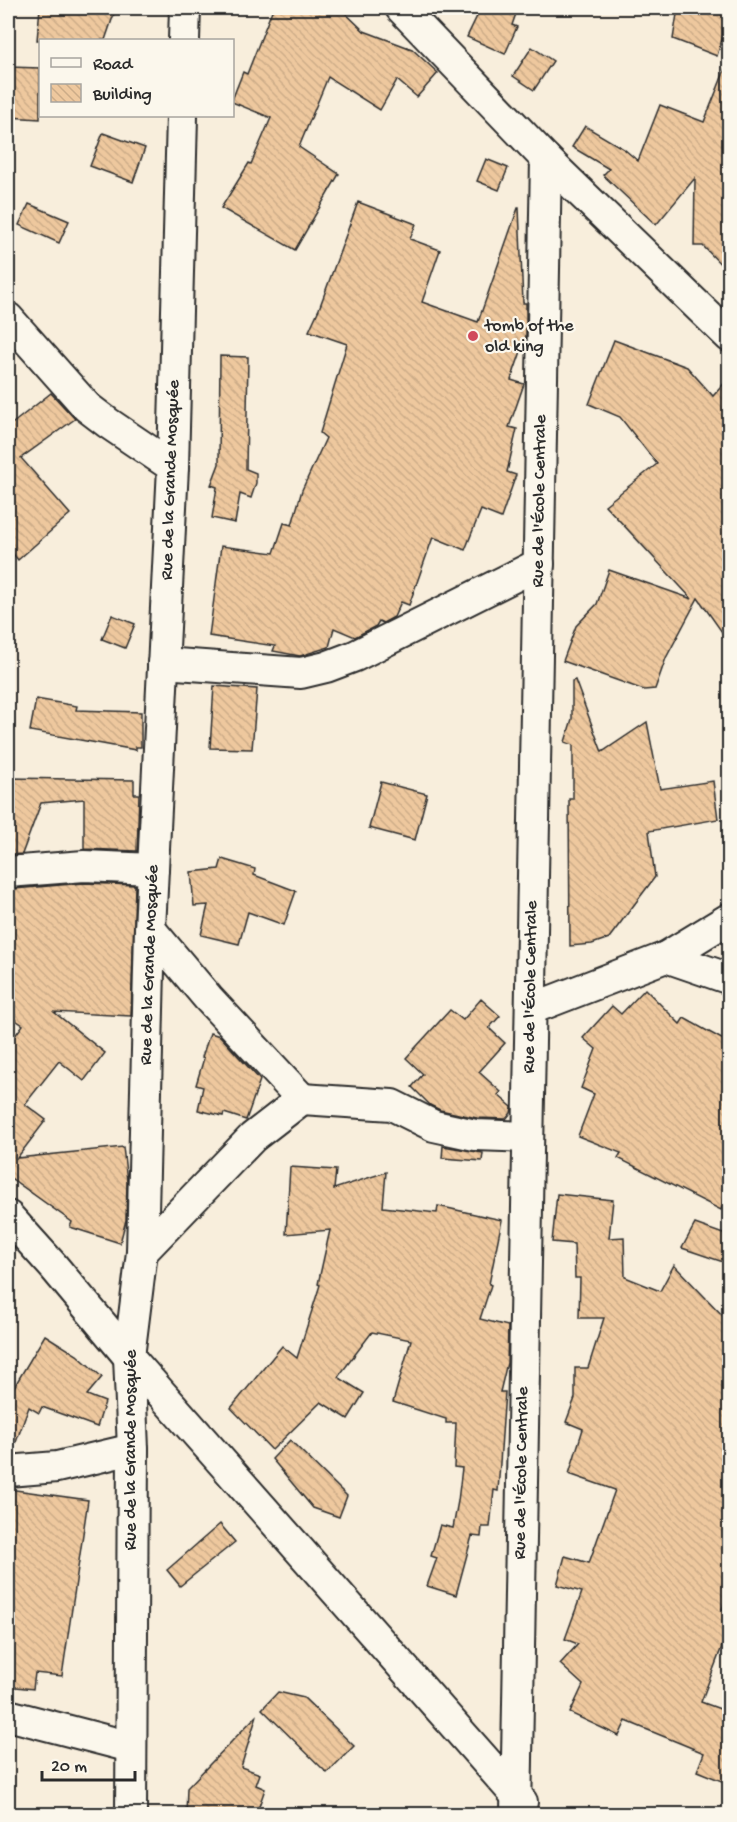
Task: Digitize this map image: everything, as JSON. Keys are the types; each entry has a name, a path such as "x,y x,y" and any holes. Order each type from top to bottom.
{"street":[{"path":"184,39 185,8"},
{"path":"401,8 546,159 729,337"},
{"name":"Rue de la Grande Mosquée","path":"131,1815 133,1449 129,1357 142,1252 150,929 173,467 182,117"},
{"name":"Rue de l'École Centrale","path":"522,1808 528,1137 546,159"},
{"path":"8,318 87,407 173,467"},
{"path":"163,663 301,673 326,667 355,656 539,564"},
{"path":"8,872 84,866 153,869"},
{"path":"531,1009 666,957 729,918"},
{"path":"150,929 208,998 302,1099"},
{"path":"666,957 729,979"},
{"path":"142,1252 253,1137 302,1099 392,1105 434,1126 475,1135 528,1137"},
{"path":"8,1216 522,1808"},
{"path":"8,1471 57,1467 133,1449"},
{"path":"8,1715 131,1747"}],"building":[{"path":"40,8 116,8 105,39 37,40"},
{"path":"273,8 340,8 364,31 412,49 438,73 417,97 397,80 380,110 328,77 299,147 339,174 295,250 221,208 249,163 251,164 271,118 234,103 234,95 243,72 247,74"},
{"path":"481,8 518,8 512,25 517,27 505,54 467,37"},
{"path":"678,8 705,8 729,16 717,56 673,39"},
{"path":"532,47 553,61 534,90 513,76"},
{"path":"728,62 729,273 703,246 694,246 695,178 656,225 603,175 609,169 572,147 585,126 624,149 638,161 660,105 704,122"},
{"path":"8,67 39,68 40,119 8,117"},
{"path":"103,133 145,148 133,182 90,166"},
{"path":"486,159 508,168 499,190 477,181"},
{"path":"358,202 416,224 410,239 440,250 422,302 478,322 519,208 523,303 526,303 526,337 511,380 524,384 509,427 517,429 507,472 516,475 501,518 481,510 465,550 433,537 409,605 401,602 394,617 383,623 379,621 376,626 355,637 334,628 329,647 300,656 273,651 275,646 209,636 221,546 274,553 284,523 292,525 302,490 326,438 320,433 347,344 309,331"},
{"path":"29,204 69,221 59,243 19,225"},
{"path":"614,340 687,367 713,396 729,378 729,642 698,598 666,658 655,689 644,690 563,661 576,626 597,604 609,570 692,599 605,505 657,464 620,417 589,404"},
{"path":"220,356 248,357 246,469 256,473 256,483 251,498 240,494 235,523 212,518 217,487 211,485 219,464"},
{"path":"51,393 75,419 21,458 70,514 18,560 8,548 8,427"},
{"path":"112,615 135,624 125,648 102,639"},
{"path":"575,680 602,752 647,722 660,789 713,781 718,819 649,831 655,877 609,938 592,944 570,946 569,799 573,799 573,745 565,742 572,719 572,681"},
{"path":"214,686 257,689 252,749 210,748"},
{"path":"36,699 77,706 76,710 141,712 141,747 136,747 136,750 30,731"},
{"path":"8,778 134,780 134,794 139,794 137,851 84,849 84,799 41,803 22,854 8,855"},
{"path":"381,782 427,794 415,840 369,828"},
{"path":"222,859 255,869 254,875 296,891 284,925 248,912 239,944 201,935 208,905 194,906 191,872 219,869"},
{"path":"84,883 135,885 131,1016 54,1012 105,1053 84,1081 59,1061 25,1104 46,1120 17,1158 123,1147 127,1181 126,1220 120,1243 70,1227 72,1222 8,1176 8,1045 23,1025 8,1015 8,906 14,889"},
{"path":"645,989 680,1024 684,1018 729,1043 729,1187 721,1210 618,1158 621,1153 578,1136 594,1094 581,1088 596,1049 583,1038 612,1006 621,1014"},
{"path":"481,999 500,1016 489,1028 505,1043 479,1072 501,1092 498,1095 512,1107 506,1119 477,1118 440,1110 430,1105 412,1087 423,1074 406,1058 450,1010 463,1020"},
{"path":"210,1033 220,1036 260,1080 246,1120 224,1113 223,1116 198,1110 203,1087 196,1085"},
{"path":"443,1146 483,1153 482,1161 442,1158"},
{"path":"290,1167 336,1170 334,1189 386,1172 383,1207 437,1213 438,1206 502,1220 489,1284 491,1285 480,1319 508,1326 507,1363 500,1392 505,1392 498,1491 494,1490 490,1527 482,1527 481,1537 472,1536 456,1595 427,1586 437,1558 431,1556 440,1525 453,1528 458,1501 462,1468 454,1467 456,1423 446,1423 446,1419 393,1402 411,1340 372,1332 338,1377 364,1393 348,1419 321,1402 272,1450 231,1408 282,1346 297,1358 320,1285 318,1284 330,1230 286,1234"},
{"path":"557,1194 613,1200 609,1238 624,1237 625,1277 660,1291 674,1265 729,1322 729,1594 722,1609 729,1613 729,1628 701,1702 723,1710 729,1694 729,1784 697,1771 704,1753 626,1721 619,1736 570,1713 583,1685 560,1664 578,1644 565,1639 582,1592 557,1585 565,1556 589,1563 615,1490 569,1474 583,1429 566,1422 575,1398 575,1368 588,1368 604,1318 579,1318 580,1278 575,1278 574,1244 552,1242"},
{"path":"695,1224 729,1236 729,1264 682,1248"},
{"path":"45,1335 77,1355 102,1377 87,1395 105,1402 97,1427 42,1407 39,1413 29,1407 12,1453 8,1454 8,1397"},
{"path":"290,1440 347,1496 339,1517 313,1508 272,1459"},
{"path":"8,1489 88,1500 62,1676 35,1673 33,1689 8,1686"},
{"path":"220,1524 235,1542 180,1586 167,1570"},
{"path":"278,1692 304,1698 354,1746 327,1773 262,1709"},
{"path":"257,1715 241,1767 260,1774 256,1785 265,1789 256,1815 186,1815 187,1788"}],"place":[{"name":"tomb of the old king","path":"473,336"}]}
